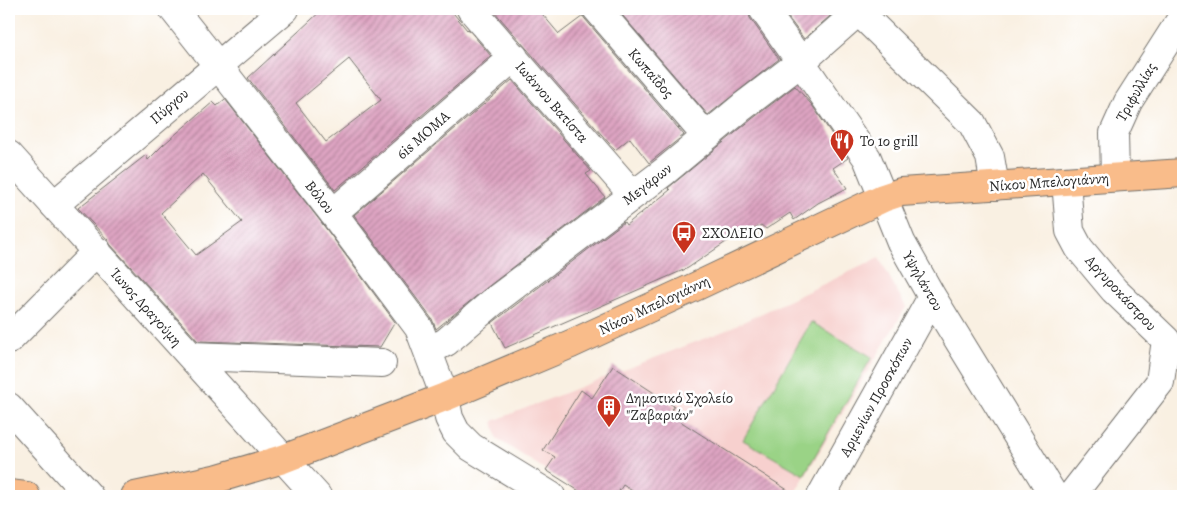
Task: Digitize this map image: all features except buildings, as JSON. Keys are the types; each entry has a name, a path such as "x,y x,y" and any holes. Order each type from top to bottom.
{"main road":[{"name":"Νίκου Μπελογιάννη","path":"135,496 219,478 284,459 445,397 588,336 883,198 901,192 1183,173"},
{"path":"9,494 26,496"}],"street":[{"name":"Βόλου","path":"173,9 218,64 419,328 445,397 449,418 456,432 471,447 551,496"},
{"name":"Πύργου","path":"54,205 285,9"},
{"name":"Ιωάννου Βατίστα","path":"471,9 633,195"},
{"name":"Κωπαΐδος","path":"596,9 706,136"},
{"name":"Υψηλάντου","path":"763,9 867,158 901,242 932,297 1054,496"},
{"name":"Μεγάρων","path":"428,351 446,342 494,301 633,195 801,62 860,10"},
{"path":"860,10 972,123 990,157 995,186"},
{"name":"Τριφυλλίας","path":"1115,177 1114,133 1128,102 1183,16"},
{"name":"6is MOMA","path":"333,214 514,57"},
{"name":"Ίωνος Δραγούμη","path":"9,155 317,496"},
{"name":"Αργυροκάστρου","path":"1066,181 1070,231 1079,248 1114,290 1175,340 1160,382 1072,496"},
{"path":"9,340 97,252"},
{"name":"Αρμενίων Προσκόπων","path":"821,496 932,297"},
{"path":"191,356 382,362"},
{"path":"9,407 89,496"}],"shaded area":[{"path":"879,258 906,307 793,496 587,496 497,439 493,421 724,331"}],"green space":[{"path":"811,322 872,357 804,475 743,440"}],"place":[{"name":"Το 1ο grill","path":"842,162"},
{"name":"ΣΧΟΛΕΙΟ","path":"684,254"},
{"name":"Δημοτικό Σχολείο \"Ζαβαριάν\"","path":"609,428"}]}
